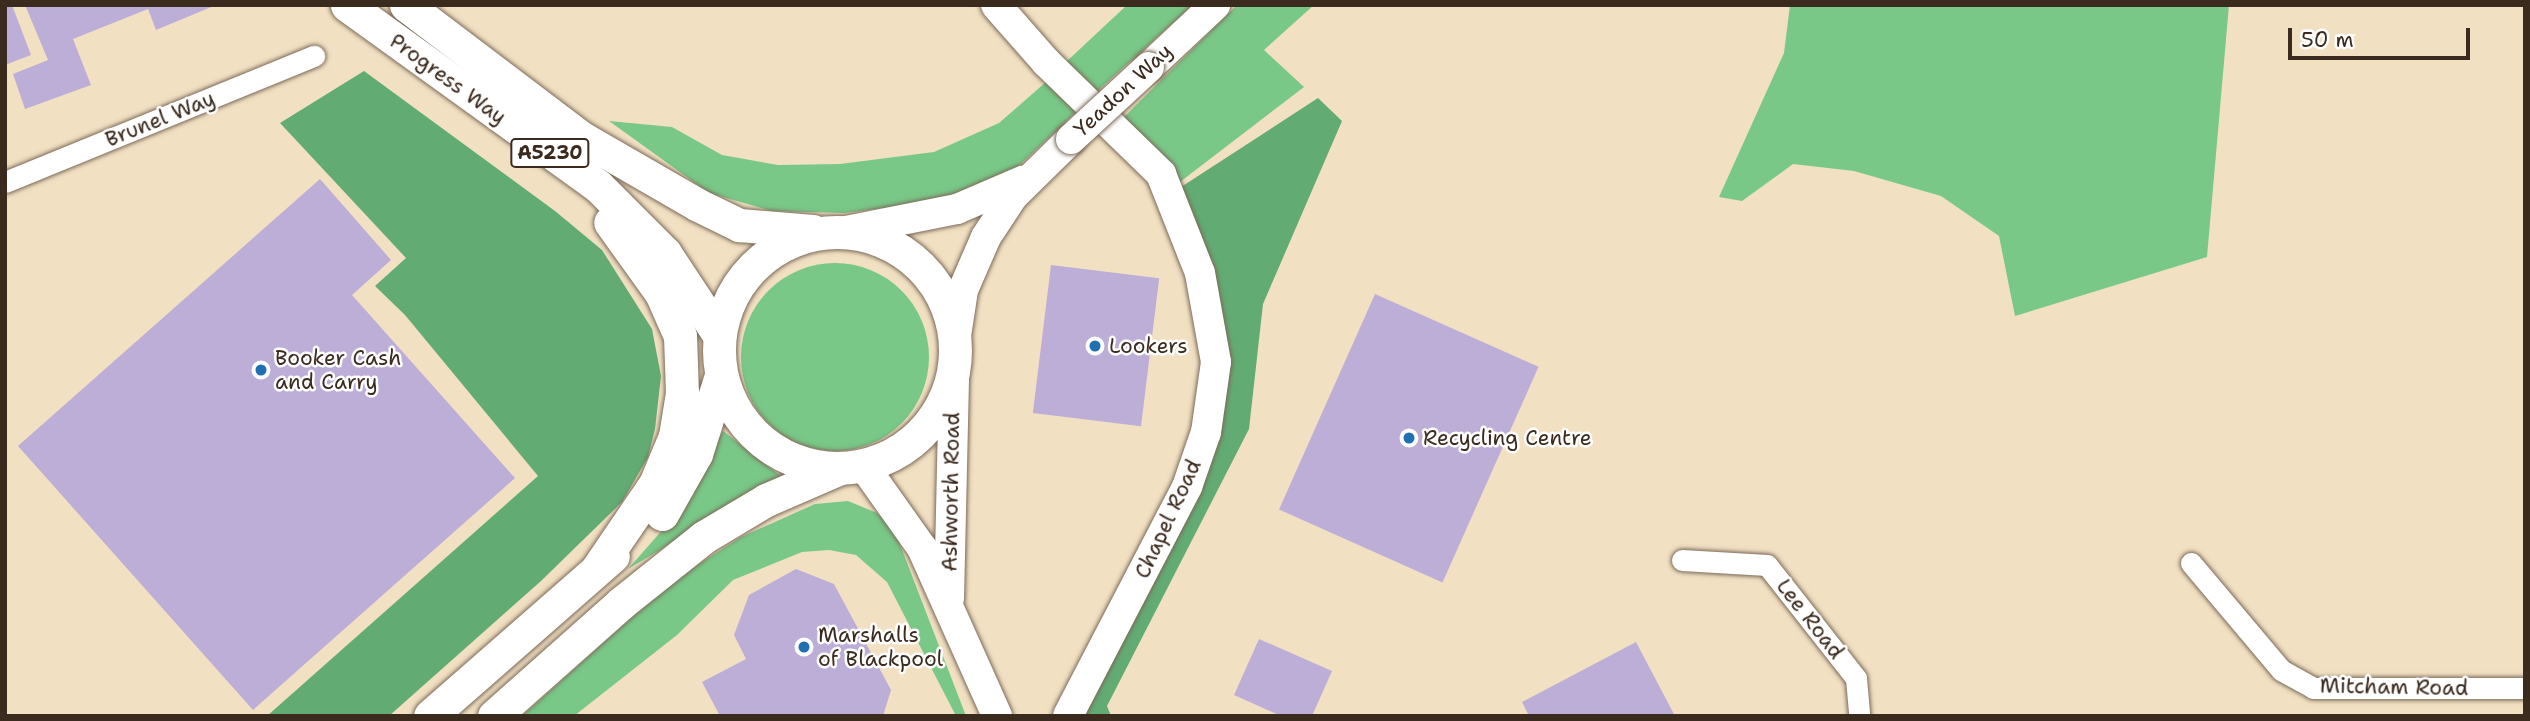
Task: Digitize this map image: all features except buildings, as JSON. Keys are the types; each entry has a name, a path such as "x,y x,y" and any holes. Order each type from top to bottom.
{"main road":[{"name":"Progress Way","path":"347,5 598,186 665,253 719,335"},
{"name":"Progress Way","path":"407,5 582,138 698,205 739,225 834,231"},
{"name":"A5230","path":"560,161 661,293 680,336 683,365 680,413 665,462 655,484 597,569"},
{"name":"A5230","path":"494,716 620,604 704,537 766,500 850,467 900,452 925,431 943,405 954,375 956,336 944,296 920,264 886,241 834,231 785,243 754,265 731,297 719,335 721,375 736,413 763,443 798,463 850,467"},
{"name":"A5230","path":"430,716 597,569 655,524 696,454 721,375"}],"street":[{"name":"Chapel Road","path":"996,5 1046,62 1161,174 1200,273 1216,362 1206,432 1187,487 1068,716"},
{"name":"Yeadon Way","path":"956,336 973,264 999,216 1032,176 1215,5"},
{"name":"Brunel Way","path":"5,182 314,56"},
{"name":"Yeadon Way","path":"834,231 957,209 1032,176"},
{"name":"Ashworth Road","path":"948,609 954,375"},
{"name":"Ashworth Road","path":"850,467 922,548 997,716"},
{"name":"Lee Road","path":"1682,560 1767,565 1856,678 1859,716"},
{"name":"Mitcham Road","path":"2191,563 2281,670 2313,688 2525,688"}],"green space":[{"path":"1127,5 1193,5 1096,92 1066,62"},
{"path":"1237,5 1314,5 1264,50 1304,87 1176,185 1122,119"},
{"path":"1790,5 2229,5 2207,257 2015,316 1999,236 1941,196 1854,171 1793,164 1742,201 1719,197 1784,53"},
{"path":"364,71 555,211 602,250 652,329 661,376 655,429 648,457 622,502 541,581 389,716 267,716 538,476 405,315 375,286 406,258 280,123"},
{"path":"1047,81 1078,110 1009,175 941,201 844,213 772,211 709,193 609,121 672,127 722,155 778,165 840,164 934,152 999,123"},
{"path":"1318,98 1342,121 1263,304 1249,429 1107,706 1111,716 1078,716 1219,401 1178,189"},
{"path":"835,263 871,270 902,290 922,321 929,357 922,393 902,424 871,444 835,451 799,444 768,424 748,393 741,357 748,321 768,290 799,270"},
{"path":"723,431 782,477 628,569 672,519"},
{"path":"848,501 877,513 894,529 966,716 956,716 887,582 856,555 829,550 802,552 733,580 677,635 574,716 522,716 663,589 702,562 741,537 815,504"}],"place":[{"name":"Lookers","path":"1095,346"},
{"name":"Booker Cash and Carry","path":"261,370"},
{"name":"Recycling Centre","path":"1409,438"},
{"name":"Marshalls of Blackpool","path":"804,647"}]}
